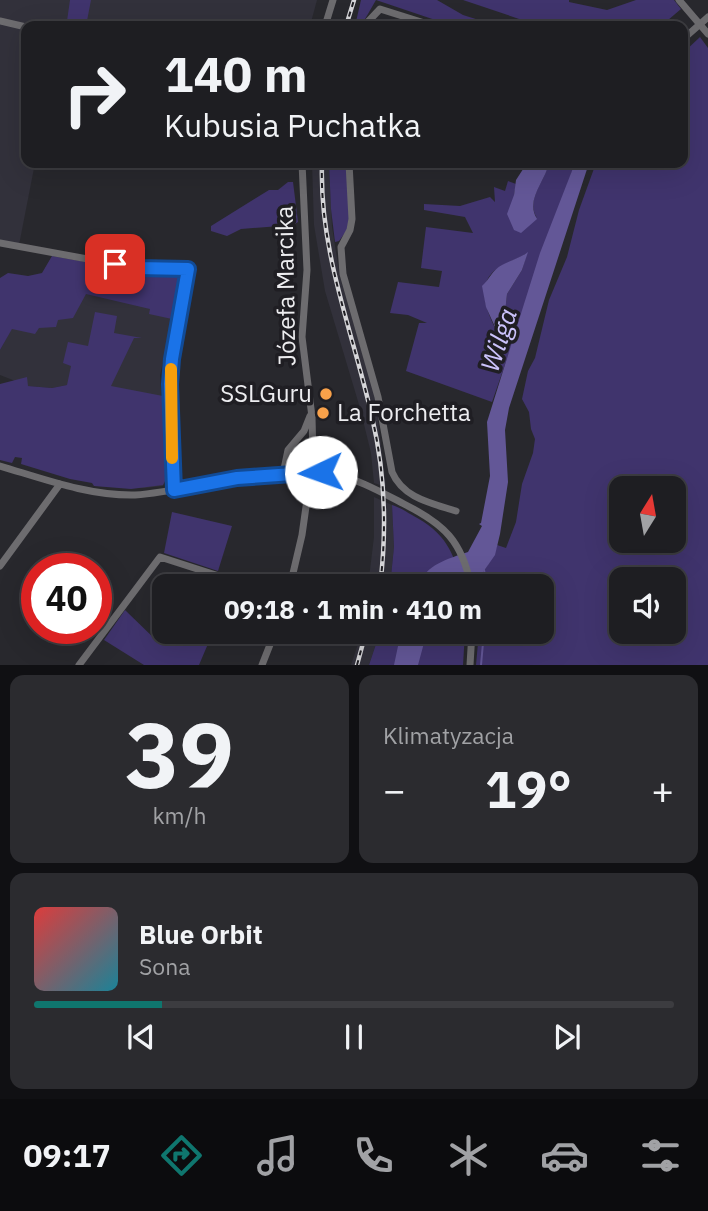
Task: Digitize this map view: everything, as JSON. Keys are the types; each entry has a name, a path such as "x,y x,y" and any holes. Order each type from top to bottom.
{"street":[{"path":"327,21 333,0"},
{"path":"679,0 708,34"},
{"path":"369,21 380,9 419,21"},
{"path":"688,35 708,17"},
{"path":"0,21 21,26"},
{"name":"Józefa Marcika","path":"293,574 312,472 313,443 302,337 307,270 302,168"},
{"path":"349,168 352,219 350,230 341,247 343,274 378,397 393,475 416,498 456,511"},
{"path":"0,243 137,268 188,269 170,384 174,490"},
{"name":"Józefa Marcika","path":"283,474 288,450 307,424 311,408"},
{"path":"300,436 313,443"},
{"path":"0,466 60,484 121,495 174,490 237,478 328,472 352,479 411,507 442,527 459,548 467,574"},
{"path":"0,566 60,484"},
{"path":"411,507 416,498"},
{"path":"79,665 160,557 213,574"},
{"path":"262,665 270,644"},
{"path":"470,665 471,644"}],"shaded area":[{"path":"0,0 317,0 311,21 21,21 21,168 34,168 19,245 0,241"},
{"path":"70,0 91,0 87,21 67,21"},
{"path":"361,0 376,0 364,21 356,21"},
{"path":"376,0 437,0 463,15 482,21 438,21"},
{"path":"463,0 569,0 607,10 636,0 674,0 681,9 667,21 525,21"},
{"path":"700,37 708,48 708,665 476,665 478,644 554,644 554,574 483,574 497,545 506,548 516,522 522,484 535,439 529,412 522,399 549,300 567,257 579,210 594,168 688,168 688,48"},
{"path":"312,168 329,168 332,227 340,277 375,396 386,487 374,483 371,453 360,408 325,291 314,225"},
{"path":"329,168 346,168 350,214 347,230 339,241 335,242"},
{"path":"524,168 548,168 534,198 537,219 521,233 514,230 507,214 516,180"},
{"path":"548,168 573,168 492,402 406,371 419,323 427,323 408,315 390,313 398,282 439,287 442,271 421,268 426,227 473,233 465,217 424,210 424,204 460,206 490,197 495,202 494,187 505,191 508,181 516,184 514,195 537,218 534,197","holes":["527,253 522,270 507,294 500,338 486,306 487,280 499,267"]},
{"path":"573,168 587,168 509,408 505,430 508,482 495,555 482,574 425,574 432,567 468,552 482,526 479,524 490,476 487,422 540,253"},
{"path":"288,182 293,182 298,222 293,225 241,229 227,236 211,231 211,226 269,190 278,190"},
{"path":"528,252 522,270 507,294 500,338 486,307 482,286 499,267"},
{"path":"52,256 141,272 179,274 182,278 160,375 167,477 163,486 94,486 108,390 67,385 52,388 28,386 0,375 0,350"},
{"path":"52,256 141,272 179,274 182,278 172,319 149,314 150,309 86,294 73,318 58,320 56,327 39,328 35,334 12,329 0,350 0,278 8,273 28,276 42,273"},
{"path":"95,312 117,316 114,333 142,338 134,338 111,386 163,396 167,477 163,485 131,489 94,486 92,483 21,464 22,458 15,457 12,463 0,460 0,384 27,377 28,386 52,388 67,385 71,366 63,363 68,342 88,346"},
{"path":"374,497 392,505 394,547 391,574 369,574 374,537"},
{"path":"392,505 424,522 440,536 459,574 391,574 394,547"},
{"path":"172,512 232,526 218,571 164,553"},
{"path":"125,610 152,636 152,644 208,644 199,665 144,665 110,644 112,629"},
{"path":"358,644 376,644 369,665 351,665"},
{"path":"376,644 464,644 463,665 369,665"},
{"path":"398,644 424,644 418,665 394,665"}],"waterway":[{"path":"484,570 485,574"},
{"path":"481,665 483,644"}],"railway":[{"path":"348,21 354,0"},
{"path":"322,168 331,260 372,417 380,459 384,522 381,574"},
{"path":"357,665 363,644"}],"slow traffic":[{"path":"171,369 172,458"}],"place":[{"name":"SSLGuru","path":"326,394"},
{"name":"La Forchetta","path":"323,413"}],"route":[{"path":"115,264 137,268 188,269 170,384 174,490 237,478 321,472"}],"water label":[{"name":"Wilga","path":"499,340"}]}
